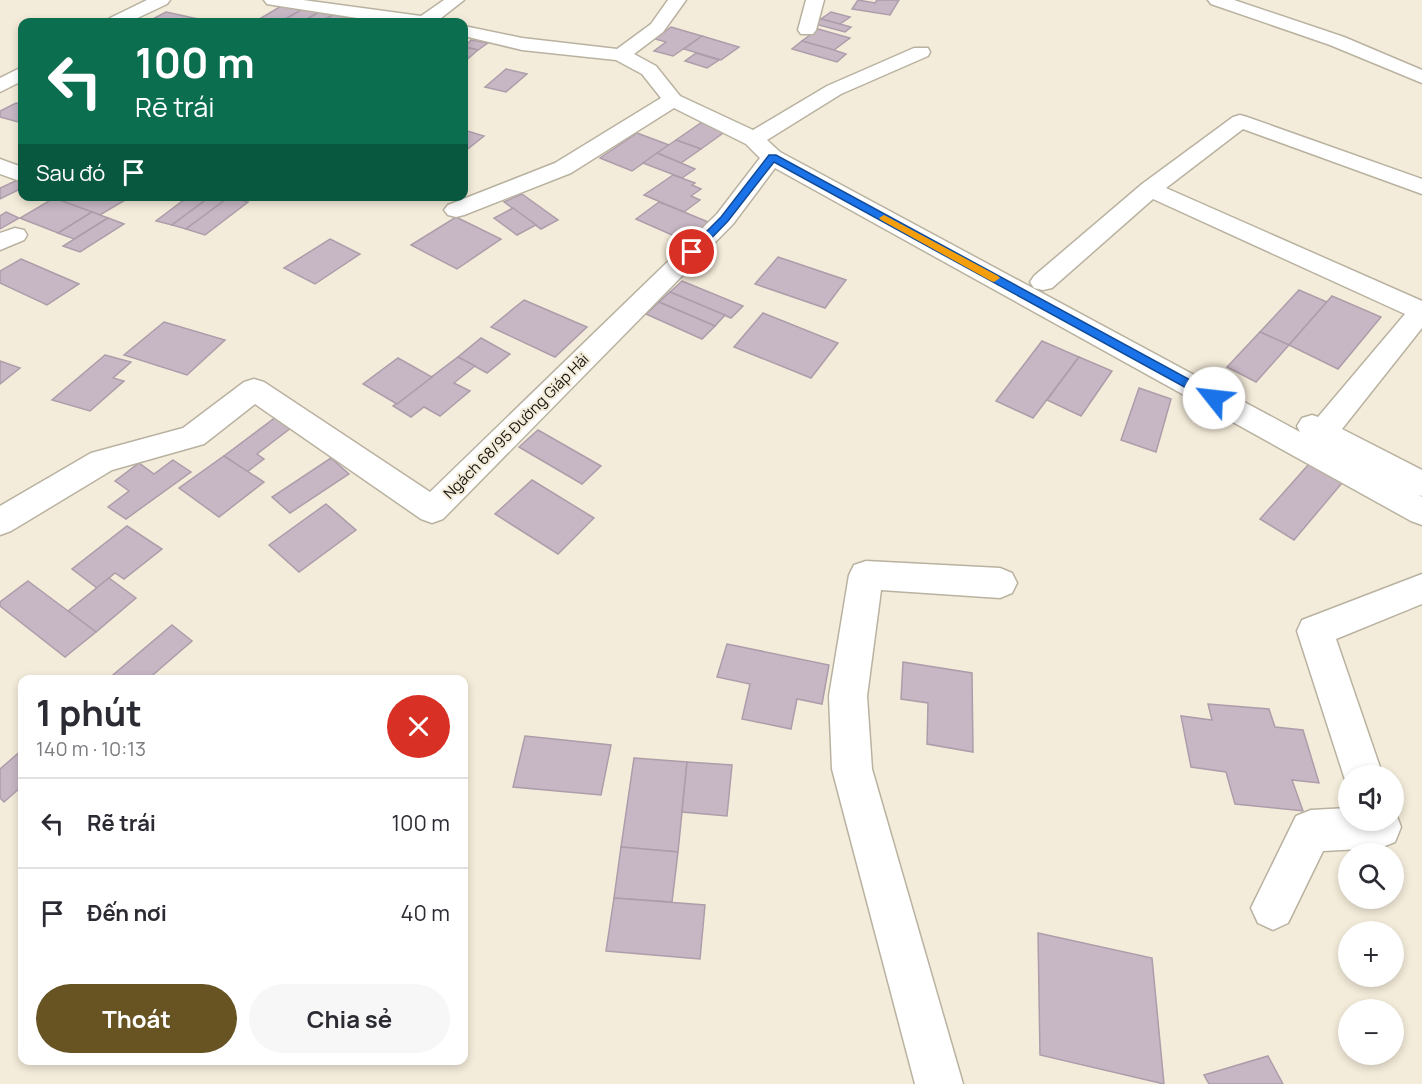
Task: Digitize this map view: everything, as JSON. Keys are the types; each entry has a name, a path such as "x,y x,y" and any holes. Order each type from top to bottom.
{"street":[{"path":"124,18 161,0"},
{"path":"273,0 390,18"},
{"path":"430,18 455,0"},
{"path":"621,55 657,28 677,0"},
{"path":"807,30 815,0"},
{"path":"1217,0 1337,41 1422,77"},
{"path":"468,32 522,44 621,55 649,70 673,100 1422,512"},
{"path":"763,148 834,90 921,52"},
{"path":"0,86 18,75"},
{"path":"456,210 563,168 673,100"},
{"path":"1043,282 1150,189 1240,121 1422,187"},
{"name":"Ngách 68/95 Đường Giáp Hải","path":"0,522 102,461 193,436 254,389 432,510 725,219 763,148"},
{"path":"1150,189 1422,310 1323,432"},
{"path":"965,262 1043,282 1209,373 1422,484"},
{"path":"939,1084 852,770 848,696 866,575 1000,583"},
{"path":"1359,765 1315,631 1422,589"},
{"path":"1273,908 1311,831 1338,829"}],"building":[{"path":"858,0 875,3 877,0 899,0 890,15 852,9"},
{"path":"283,5 303,9 287,18 261,18"},
{"path":"303,9 319,12 309,18 287,18"},
{"path":"166,12 194,18 155,18"},
{"path":"319,12 333,15 327,18 309,18"},
{"path":"831,12 850,17 840,24 821,19"},
{"path":"333,15 346,17 344,18 327,18"},
{"path":"821,19 851,27 845,32 815,24"},
{"path":"671,27 702,36 673,56 654,51 666,42 655,39"},
{"path":"818,29 850,38 834,50 802,41"},
{"path":"702,36 739,47 721,60 684,49"},
{"path":"471,40 488,43 478,50 468,48"},
{"path":"802,41 846,54 837,62 792,49"},
{"path":"468,48 478,50 468,59"},
{"path":"696,53 719,60 707,68 685,61"},
{"path":"506,69 527,74 506,92 485,87"},
{"path":"18,103 18,122 0,117 0,111"},
{"path":"702,122 726,131 701,149 676,140"},
{"path":"468,131 484,136 468,149"},
{"path":"637,133 669,145 632,171 600,158"},
{"path":"676,140 701,149 681,163 657,153"},
{"path":"657,153 695,169 682,178 643,163"},
{"path":"673,175 695,183 692,185 701,189 691,196 700,200 684,212 644,195"},
{"path":"18,180 18,190 0,199 0,188"},
{"path":"522,194 558,220 541,229 504,202"},
{"path":"49,201 62,201 92,212 58,233 20,218"},
{"path":"62,201 123,201 100,215"},
{"path":"182,201 204,201 172,225 156,221"},
{"path":"204,201 224,201 186,229 172,225"},
{"path":"224,201 248,202 205,235 186,229"},
{"path":"659,202 713,224 690,243 636,219"},
{"path":"513,208 536,225 517,235 494,218"},
{"path":"6,212 19,218 0,229 0,216"},
{"path":"92,212 108,218 74,239 58,233"},
{"path":"456,217 501,239 457,269 411,245"},
{"path":"108,218 124,224 80,252 63,246"},
{"path":"330,239 360,254 315,284 284,268"},
{"path":"778,257 846,280 825,308 755,284"},
{"path":"21,259 79,284 47,305 0,283 0,271"},
{"path":"682,281 743,306 731,318 670,292"},
{"path":"1299,290 1327,302 1289,345 1260,332"},
{"path":"670,292 725,315 715,326 659,302"},
{"path":"1332,296 1381,317 1338,369 1289,345"},
{"path":"524,300 587,327 555,357 491,327"},
{"path":"659,302 715,326 702,339 646,314"},
{"path":"763,313 838,343 811,378 734,347"},
{"path":"164,322 225,340 187,375 124,355"},
{"path":"1260,332 1289,345 1256,382 1227,367"},
{"path":"481,338 510,354 487,373 458,357"},
{"path":"1042,341 1079,357 1033,418 996,401"},
{"path":"105,355 131,362 113,378 124,381 90,411 52,400"},
{"path":"458,357 475,366 454,383 470,391 440,416 424,407 411,417 393,406"},
{"path":"1079,357 1112,371 1081,416 1047,400"},
{"path":"398,358 432,377 397,404 363,384"},
{"path":"0,361 20,368 0,384"},
{"path":"1139,388 1171,399 1156,452 1121,440"},
{"path":"280,414 296,424 257,454 264,459 247,472 224,456"},
{"path":"538,430 601,466 582,484 519,447"},
{"path":"224,456 264,482 219,517 179,488"},
{"path":"331,458 349,474 290,513 272,497"},
{"path":"173,460 191,472 126,519 108,507 129,491 115,481 139,463 154,474"},
{"path":"1309,464 1342,483 1294,540 1260,519"},
{"path":"532,480 594,518 558,554 495,514"},
{"path":"326,504 356,530 299,572 269,545"},
{"path":"127,526 162,549 124,579 115,573 97,588 72,569"},
{"path":"109,578 136,598 96,632 68,611"},
{"path":"28,581 96,632 65,657 0,606 0,602"},
{"path":"172,625 192,641 153,675 113,675"},
{"path":"727,644 829,665 822,704 797,699 791,729 742,719 750,684 717,677"},
{"path":"903,662 972,673 973,752 927,744 928,703 901,699"},
{"path":"1208,704 1269,709 1275,727 1303,730 1319,783 1292,780 1303,811 1235,804 1226,772 1191,767 1181,716 1212,720"},
{"path":"525,736 611,745 601,795 513,787"},
{"path":"18,753 18,790 4,802 0,798 0,769"},
{"path":"634,758 687,762 678,852 621,847"},
{"path":"687,762 732,765 727,816 682,812"},
{"path":"621,847 678,852 672,902 614,898"},
{"path":"614,898 705,905 700,959 606,951"},
{"path":"1038,933 1152,958 1164,1084 1040,1055"},
{"path":"1268,1056 1283,1084 1209,1084 1204,1075"}],"slow traffic":[{"path":"884,218 994,278"}],"route":[{"path":"692,252 725,219 772,157 1214,398"}]}
